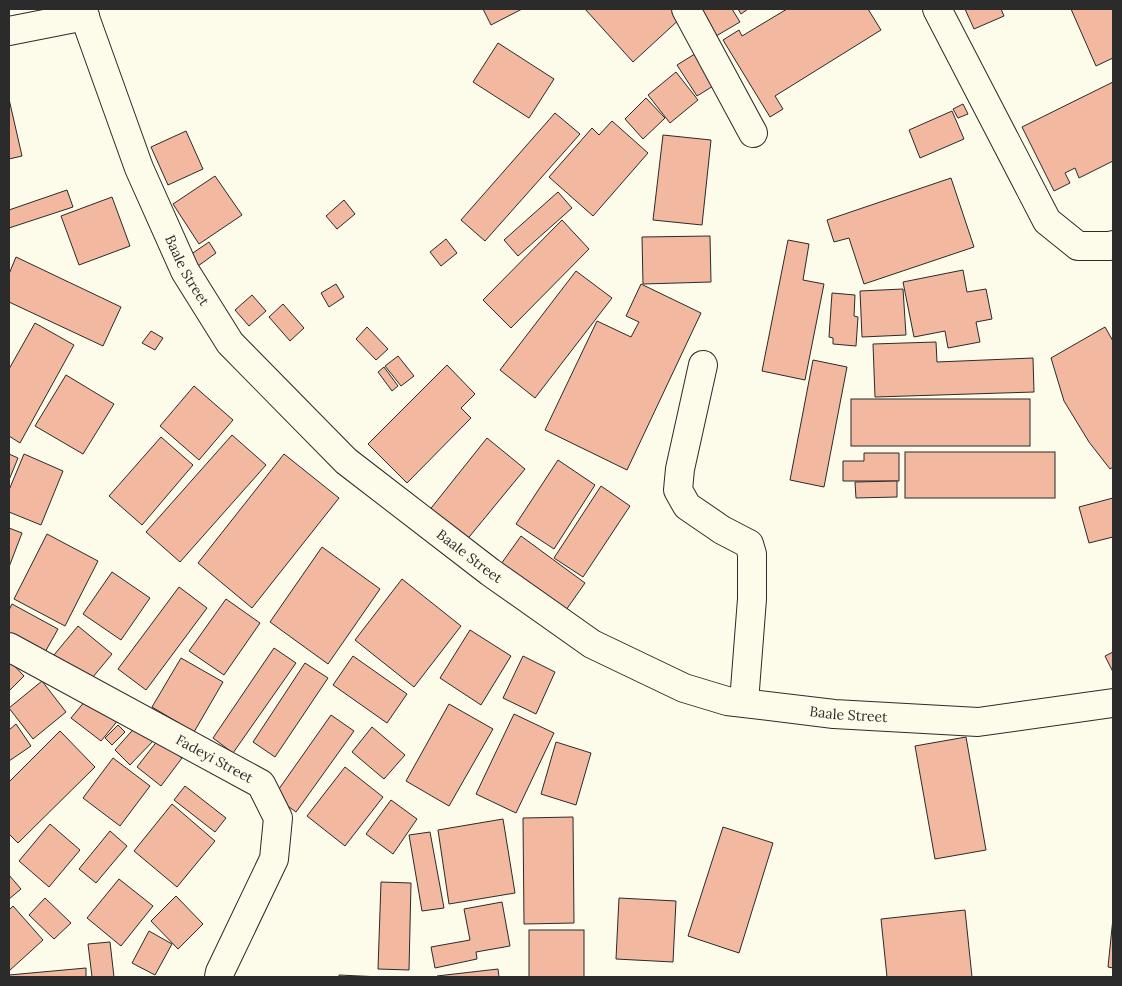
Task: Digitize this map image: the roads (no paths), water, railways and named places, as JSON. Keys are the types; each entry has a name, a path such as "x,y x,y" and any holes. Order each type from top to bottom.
{"street":[{"path":"686,9 753,133"},
{"path":"937,9 1047,221 1078,246 1113,245"},
{"path":"9,31 84,12"},
{"name":"Baale Street","path":"84,12 139,168 185,271 230,343 346,461 490,572 592,644 684,688 727,701 834,714 978,722 1113,703"},
{"path":"703,366 680,469 678,490 687,506 722,530 749,544 752,554 752,598 744,702"},
{"name":"Fadeyi Street","path":"9,647 261,784 278,818 274,859 220,972 220,977"}]}
